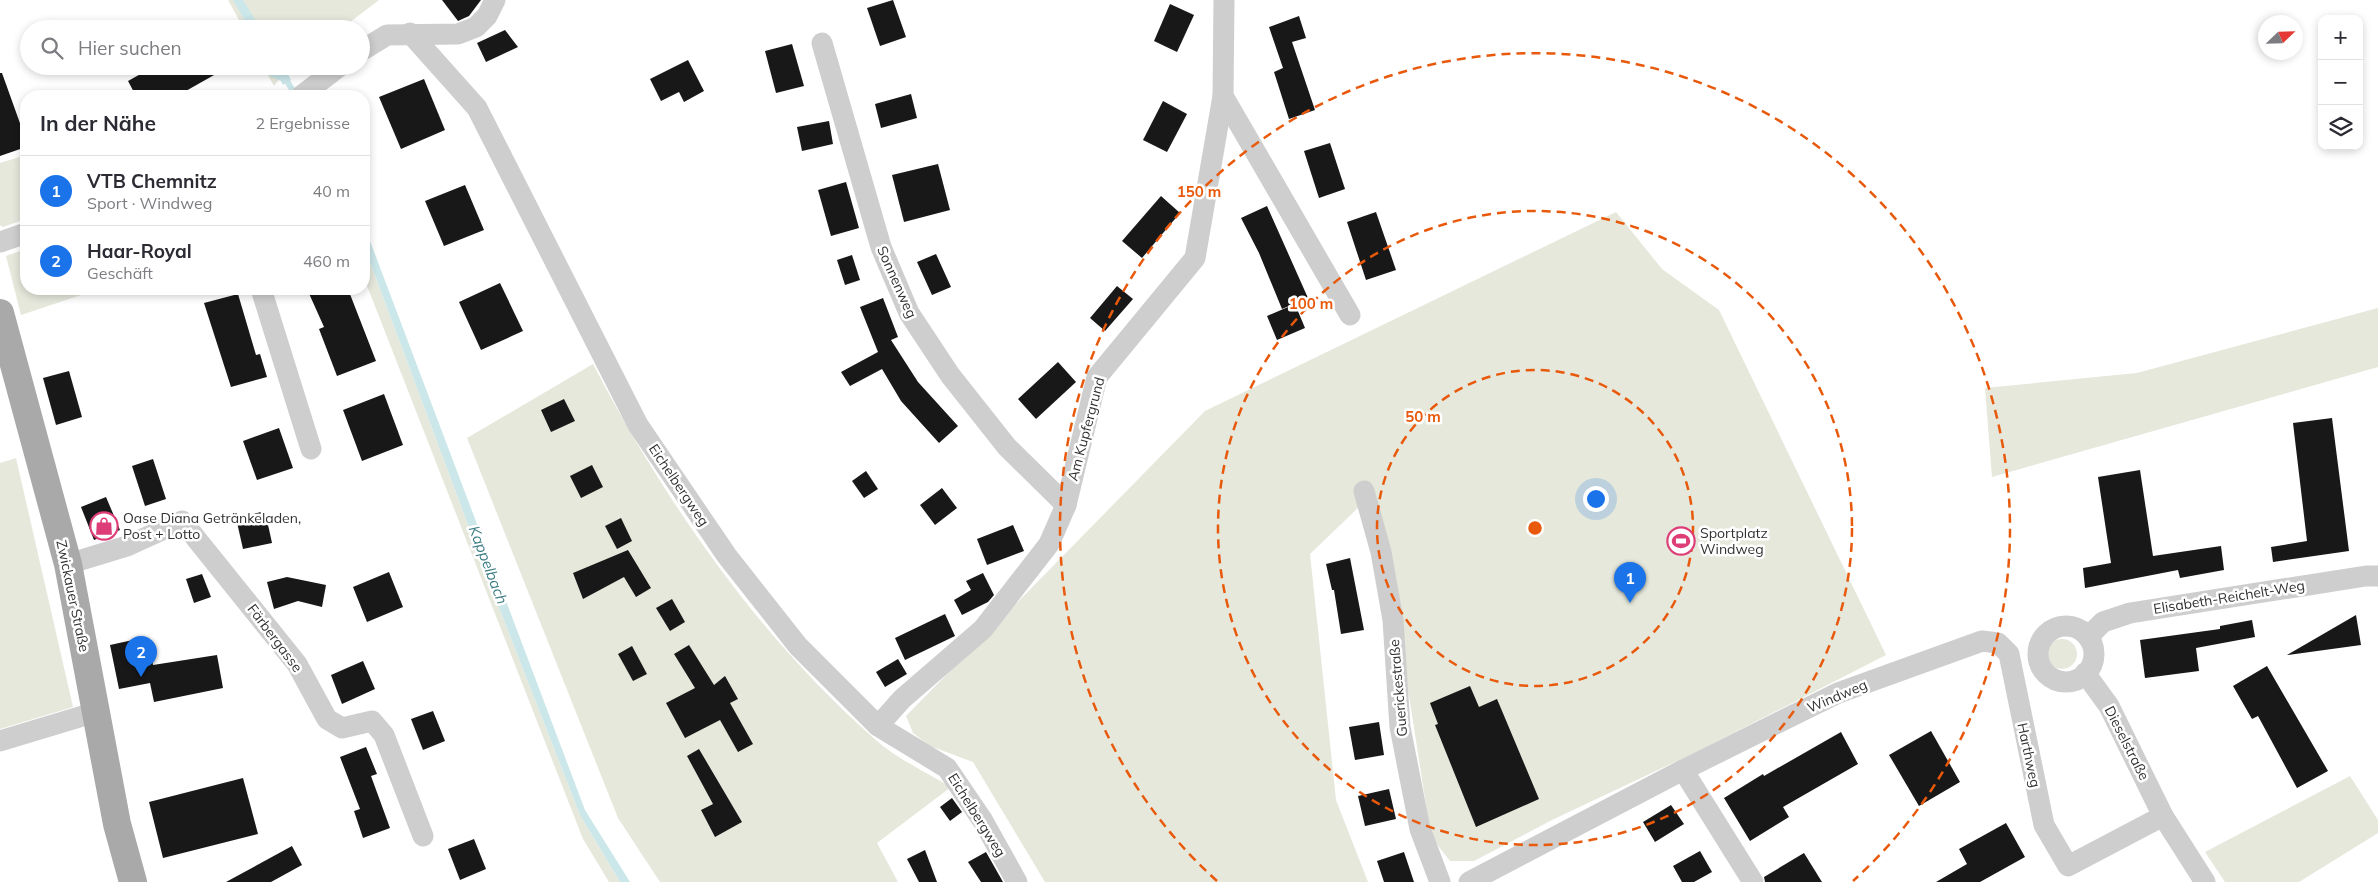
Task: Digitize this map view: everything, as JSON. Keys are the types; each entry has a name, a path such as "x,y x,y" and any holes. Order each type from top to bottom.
{"main road":[{"name":"Zwickauer Straße","path":"0,313 68,564 117,824 133,882"}],"street":[{"path":"370,45 387,35 458,34 476,27 487,16 496,0"},
{"name":"Am Kupfergrund","path":"878,726 902,699 983,629 1049,544 1066,505 1097,377 1195,258 1223,96 1224,0"},
{"name":"Eichelbergweg","path":"410,34 477,108 638,425 727,556 798,646 878,726 947,768 982,821 1018,882"},
{"name":"Sonnenweg","path":"822,42 880,247 909,313 950,375 1007,447 1066,505"},
{"path":"309,90 328,75"},
{"path":"1223,96 1350,315"},
{"path":"0,242 20,235"},
{"path":"263,295 311,449"},
{"name":"Guerickestraße","path":"1364,491 1381,552 1392,620 1400,727 1420,829 1440,882"},
{"name":"Färbergasse","path":"68,564 127,546 182,521 297,664 327,719 342,728 372,721 384,735 423,836"},
{"name":"Elisabeth-Reichelt-Weg","path":"2088,637 2103,622 2130,613 2366,576 2378,576"},
{"path":"2073,627 2088,637 2094,652 2093,660 2085,673 2070,681 2052,678 2040,665 2038,648 2047,632 2055,628 2073,627"},
{"name":"Windweg","path":"1469,882 1682,770 1838,693 1982,641 1998,643"},
{"name":"Harthweg","path":"1998,643 2009,654 2044,826 2068,866 2163,816"},
{"name":"Dieselstraße","path":"2085,673 2108,706 2163,816 2205,882"},
{"path":"0,741 96,712"},
{"path":"1682,770 1753,882"}],"shaded area":[{"path":"228,0 379,0 353,20 239,20"},
{"path":"268,75 283,75 274,86"},
{"path":"20,157 20,221 3,227 0,225 0,163"},
{"path":"1616,212 1662,269 1719,310 1886,655 1694,753 1554,819 1474,861 1450,861 1431,837 1408,689 1396,578 1372,490 1359,507 1310,554 1336,800 1368,882 1045,882 973,762 930,746 913,733 906,716 1205,411"},
{"path":"20,251 20,295 81,295 21,315 6,256"},
{"path":"370,262 498,605 580,815 620,882 609,882 583,839 370,293"},
{"path":"2378,308 2378,367 1992,477 1985,388 2137,373"},
{"path":"593,364 651,467 683,517 754,613 834,701 877,741 903,760 951,787 877,843 898,882 660,882 618,818 467,438"},
{"path":"16,458 73,707 0,729 0,463"},
{"path":"2062,639 2073,643 2077,654 2073,665 2062,669 2051,665 2047,654 2051,643"},
{"path":"2350,776 2378,820 2378,833 2299,882 2225,882 2205,852"}],"water":[{"path":"233,0 243,0 255,20 245,20"},
{"path":"278,75 288,75 291,80 283,85"},
{"path":"370,241 585,810 630,882 620,882 580,815 498,605 370,262"}],"building":[{"path":"442,0 481,0 469,16 458,21"},
{"path":"893,0 906,37 880,46 867,8"},
{"path":"1170,4 1194,15 1177,52 1154,41"},
{"path":"1299,16 1306,38 1292,42 1315,110 1289,119 1274,72 1283,68 1269,27"},
{"path":"505,30 518,47 486,62 477,43"},
{"path":"792,44 804,86 776,93 765,51"},
{"path":"688,60 704,91 684,102 679,92 661,101 650,79"},
{"path":"0,73 2,73 20,123 20,149 0,156"},
{"path":"139,75 214,75 188,90 133,90 128,81"},
{"path":"424,79 445,130 401,149 379,97"},
{"path":"911,94 917,118 881,128 875,104"},
{"path":"1163,101 1187,114 1167,152 1143,140"},
{"path":"829,121 833,144 802,151 797,127"},
{"path":"1330,143 1345,189 1319,198 1304,151"},
{"path":"938,164 950,210 904,222 892,175"},
{"path":"846,182 859,228 831,236 818,190"},
{"path":"465,185 484,230 444,246 425,201"},
{"path":"1161,196 1180,213 1142,258 1122,241"},
{"path":"1267,206 1308,298 1282,309 1259,253 1241,218"},
{"path":"1376,212 1396,270 1366,280 1347,222"},
{"path":"936,254 951,287 932,295 917,262"},
{"path":"852,255 860,280 845,285 837,260"},
{"path":"500,283 523,331 481,350 459,302"},
{"path":"1117,286 1133,299 1105,331 1090,318"},
{"path":"238,295 256,355 260,354 267,377 231,387 204,303"},
{"path":"310,295 350,295 376,361 337,376 319,329 324,327"},
{"path":"883,298 898,337 891,340 918,382 958,426 939,443 901,401 882,369 850,386 841,372 878,352 860,307"},
{"path":"1295,304 1305,328 1277,340 1267,316"},
{"path":"1058,362 1076,382 1036,419 1018,399"},
{"path":"69,371 82,417 56,425 43,378"},
{"path":"384,394 403,445 362,461 343,410"},
{"path":"564,399 575,421 551,432 541,410"},
{"path":"2332,418 2349,551 2273,562 2271,547 2307,541 2293,423"},
{"path":"279,428 293,468 257,480 243,441"},
{"path":"153,459 166,499 145,506 132,466"},
{"path":"592,465 603,487 581,498 570,476"},
{"path":"2140,470 2153,556 2221,546 2224,570 2180,578 2178,570 2085,588 2083,568 2111,563 2098,477"},
{"path":"866,471 878,489 864,498 852,481"},
{"path":"942,488 957,508 935,525 920,505"},
{"path":"106,497 120,530 94,540 81,507"},
{"path":"265,511 272,543 243,549 236,518"},
{"path":"621,518 632,541 617,549 605,526"},
{"path":"1013,525 1024,551 987,565 977,539"},
{"path":"628,550 651,588 636,597 624,577 583,599 573,573"},
{"path":"1350,558 1364,630 1341,634 1334,590 1332,590 1326,564"},
{"path":"389,572 403,607 367,622 353,587"},
{"path":"983,573 994,595 988,602 962,615 954,600 971,590 966,581"},
{"path":"202,574 211,597 194,603 186,579"},
{"path":"287,577 326,585 322,607 298,601 274,609 267,582"},
{"path":"672,599 685,622 670,631 656,608"},
{"path":"945,614 955,636 905,660 895,638"},
{"path":"2356,615 2361,645 2287,655"},
{"path":"2252,620 2255,637 2196,648 2199,671 2145,678 2140,640 2220,629 2220,626"},
{"path":"142,638 146,654 151,653 153,665 217,655 223,688 154,702 150,683 119,689 110,645"},
{"path":"689,645 714,685 725,676 738,699 730,703 753,744 738,752 720,720 685,738 666,703 695,688 674,654"},
{"path":"632,646 647,674 633,681 618,654"},
{"path":"898,659 907,674 885,687 876,672"},
{"path":"363,661 375,689 342,704 331,675"},
{"path":"2267,666 2328,771 2297,788 2258,716 2252,719 2233,686"},
{"path":"1470,686 1479,707 1497,699 1539,799 1476,827 1435,725 1438,724 1430,703"},
{"path":"433,711 445,741 423,750 411,719"},
{"path":"1379,722 1384,755 1355,760 1349,727"},
{"path":"1931,731 1960,782 1919,806 1889,755"},
{"path":"1841,732 1858,764 1783,807 1789,817 1750,841 1724,798 1763,774 1764,776"},
{"path":"366,747 377,774 371,776 390,828 363,838 354,811 360,809 340,757"},
{"path":"699,749 742,822 715,837 701,810 713,804 687,756"},
{"path":"243,778 258,834 163,858 149,802"},
{"path":"1389,789 1396,819 1365,826 1358,796"},
{"path":"952,798 962,812 950,821 940,807"},
{"path":"1671,805 1684,824 1655,842 1643,822"},
{"path":"2006,823 2025,857 1980,882 1936,882 1967,864 1959,849"},
{"path":"474,839 486,869 460,880 448,849"},
{"path":"292,846 302,865 271,882 226,882"},
{"path":"925,850 937,882 919,882 907,859"},
{"path":"1700,851 1712,872 1694,882 1682,882 1673,866"},
{"path":"986,852 1003,882 981,882 968,862"},
{"path":"1404,852 1414,882 1384,882 1377,861"},
{"path":"1804,853 1822,882 1765,882 1764,877"}],"waterway":[{"path":"275,75 286,80"},
{"name":"Kappelbach","path":"283,75 292,90"}],"place":[{"name":"Oase Diana Getränkeladen, Post + Lotto","path":"104,526"},
{"name":"Sportplatz Windweg","path":"1681,541"},
{"name":"VTB Chemnitz","path":"1630,603"},
{"name":"Haar-Royal","path":"141,677"}]}
